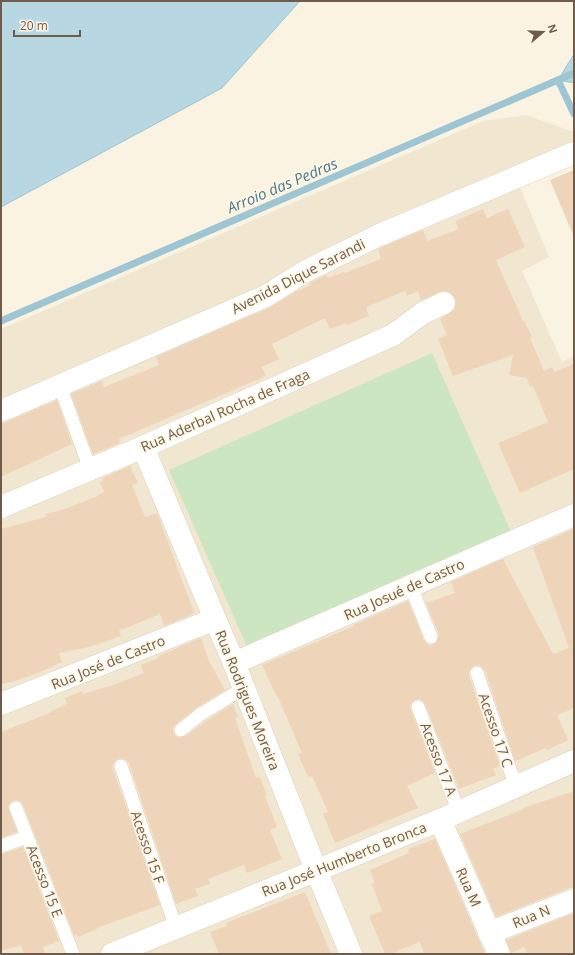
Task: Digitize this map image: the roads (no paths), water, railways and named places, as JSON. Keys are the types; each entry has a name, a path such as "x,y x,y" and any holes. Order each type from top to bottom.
{"street":[{"name":"Avenida Dique Sarandi","path":"1,411 266,296 304,272 377,236 574,153"},
{"name":"Rua Aderbal Rocha de Fraga","path":"1,507 143,447 393,335 423,313 444,303"},
{"name":"Rua Rodrigues Moreira","path":"143,447 244,688 351,954"},
{"name":"Rua Josué de Castro","path":"234,664 574,515"},
{"name":"Rua José de Castro","path":"1,704 214,619"},
{"name":"Rua José Humberto Bronca","path":"112,954 440,820 574,761"},
{"name":"Rua M","path":"440,820 499,954"},
{"name":"Rua N","path":"489,933 574,900"}],"lane":[{"path":"60,386 90,469"},
{"path":"411,587 431,637"},
{"name":"Acesso 17 C","path":"477,673 516,787"},
{"path":"181,730 201,714 244,688"},
{"name":"Acesso 17 A","path":"418,707 459,812"},
{"name":"Acesso 15 F","path":"121,766 176,928"},
{"name":"Acesso 15 E","path":"16,808 73,954"},
{"path":"1,846 27,837"}],"water":[{"path":"1,1 300,1 222,88 1,207"},
{"path":"574,54 574,83 558,80"}],"waterway":[{"name":"Arroio das Pedras","path":"1,321 574,73"},
{"path":"558,80 574,114"}]}
